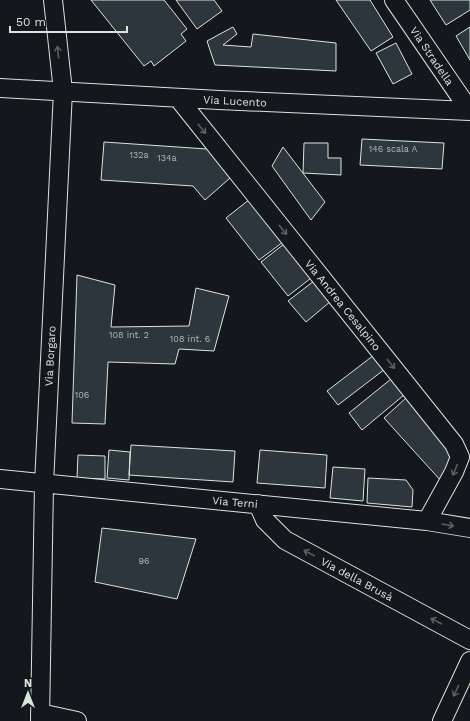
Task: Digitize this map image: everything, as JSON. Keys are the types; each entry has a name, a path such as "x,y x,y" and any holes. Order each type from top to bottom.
{"street":[{"name":"Via Borgaro","path":"53,0 62,91 44,484 40,717 77,721"},
{"name":"Via Stradella","path":"394,0 470,111"},
{"name":"Via Lucento","path":"0,88 178,98 470,111"},
{"name":"Via Andrea Cesalpino","path":"178,98 454,444 460,458 454,472 426,521"},
{"name":"Via Terni","path":"0,479 426,521 470,528"},
{"name":"Via della Brusà","path":"258,504 265,520 285,540 470,640"},
{"path":"442,721 470,661"}],"building":[{"path":"91,0 164,0 187,29 181,34 186,41 154,66 151,61 144,66"},
{"path":"176,0 214,0 222,11 197,29"},
{"path":"336,0 370,0 393,37 371,51"},
{"path":"430,0 470,0 470,10 446,25"},
{"path":"233,27 237,34 223,45 251,47 253,34 336,43 336,71 215,65 207,41"},
{"path":"470,27 470,60 456,36"},
{"path":"396,43 412,74 393,84 376,53"},
{"path":"362,139 444,143 442,169 360,165"},
{"path":"104,142 207,149 230,178 205,200 193,186 101,180"},
{"path":"304,143 328,143 328,158 341,158 341,175 303,173"},
{"path":"283,147 325,202 311,220 272,166"},
{"path":"250,199 283,242 259,260 226,218"},
{"path":"284,244 311,278 288,296 261,262"},
{"path":"77,275 115,285 111,327 189,326 196,288 229,296 214,351 179,349 175,364 108,362 105,424 72,423"},
{"path":"314,281 331,301 306,322 288,301"},
{"path":"374,355 385,369 338,405 327,391"},
{"path":"391,379 404,395 362,430 349,413"},
{"path":"406,398 455,458 442,482 384,418"},
{"path":"131,445 235,451 233,482 129,475"},
{"path":"109,450 130,452 129,480 107,478"},
{"path":"260,450 327,455 325,488 257,483"},
{"path":"78,455 105,456 105,479 77,478"},
{"path":"333,467 365,469 363,501 330,498"},
{"path":"368,478 406,480 413,490 412,507 367,503"},
{"path":"102,528 196,539 177,599 95,582"}]}
